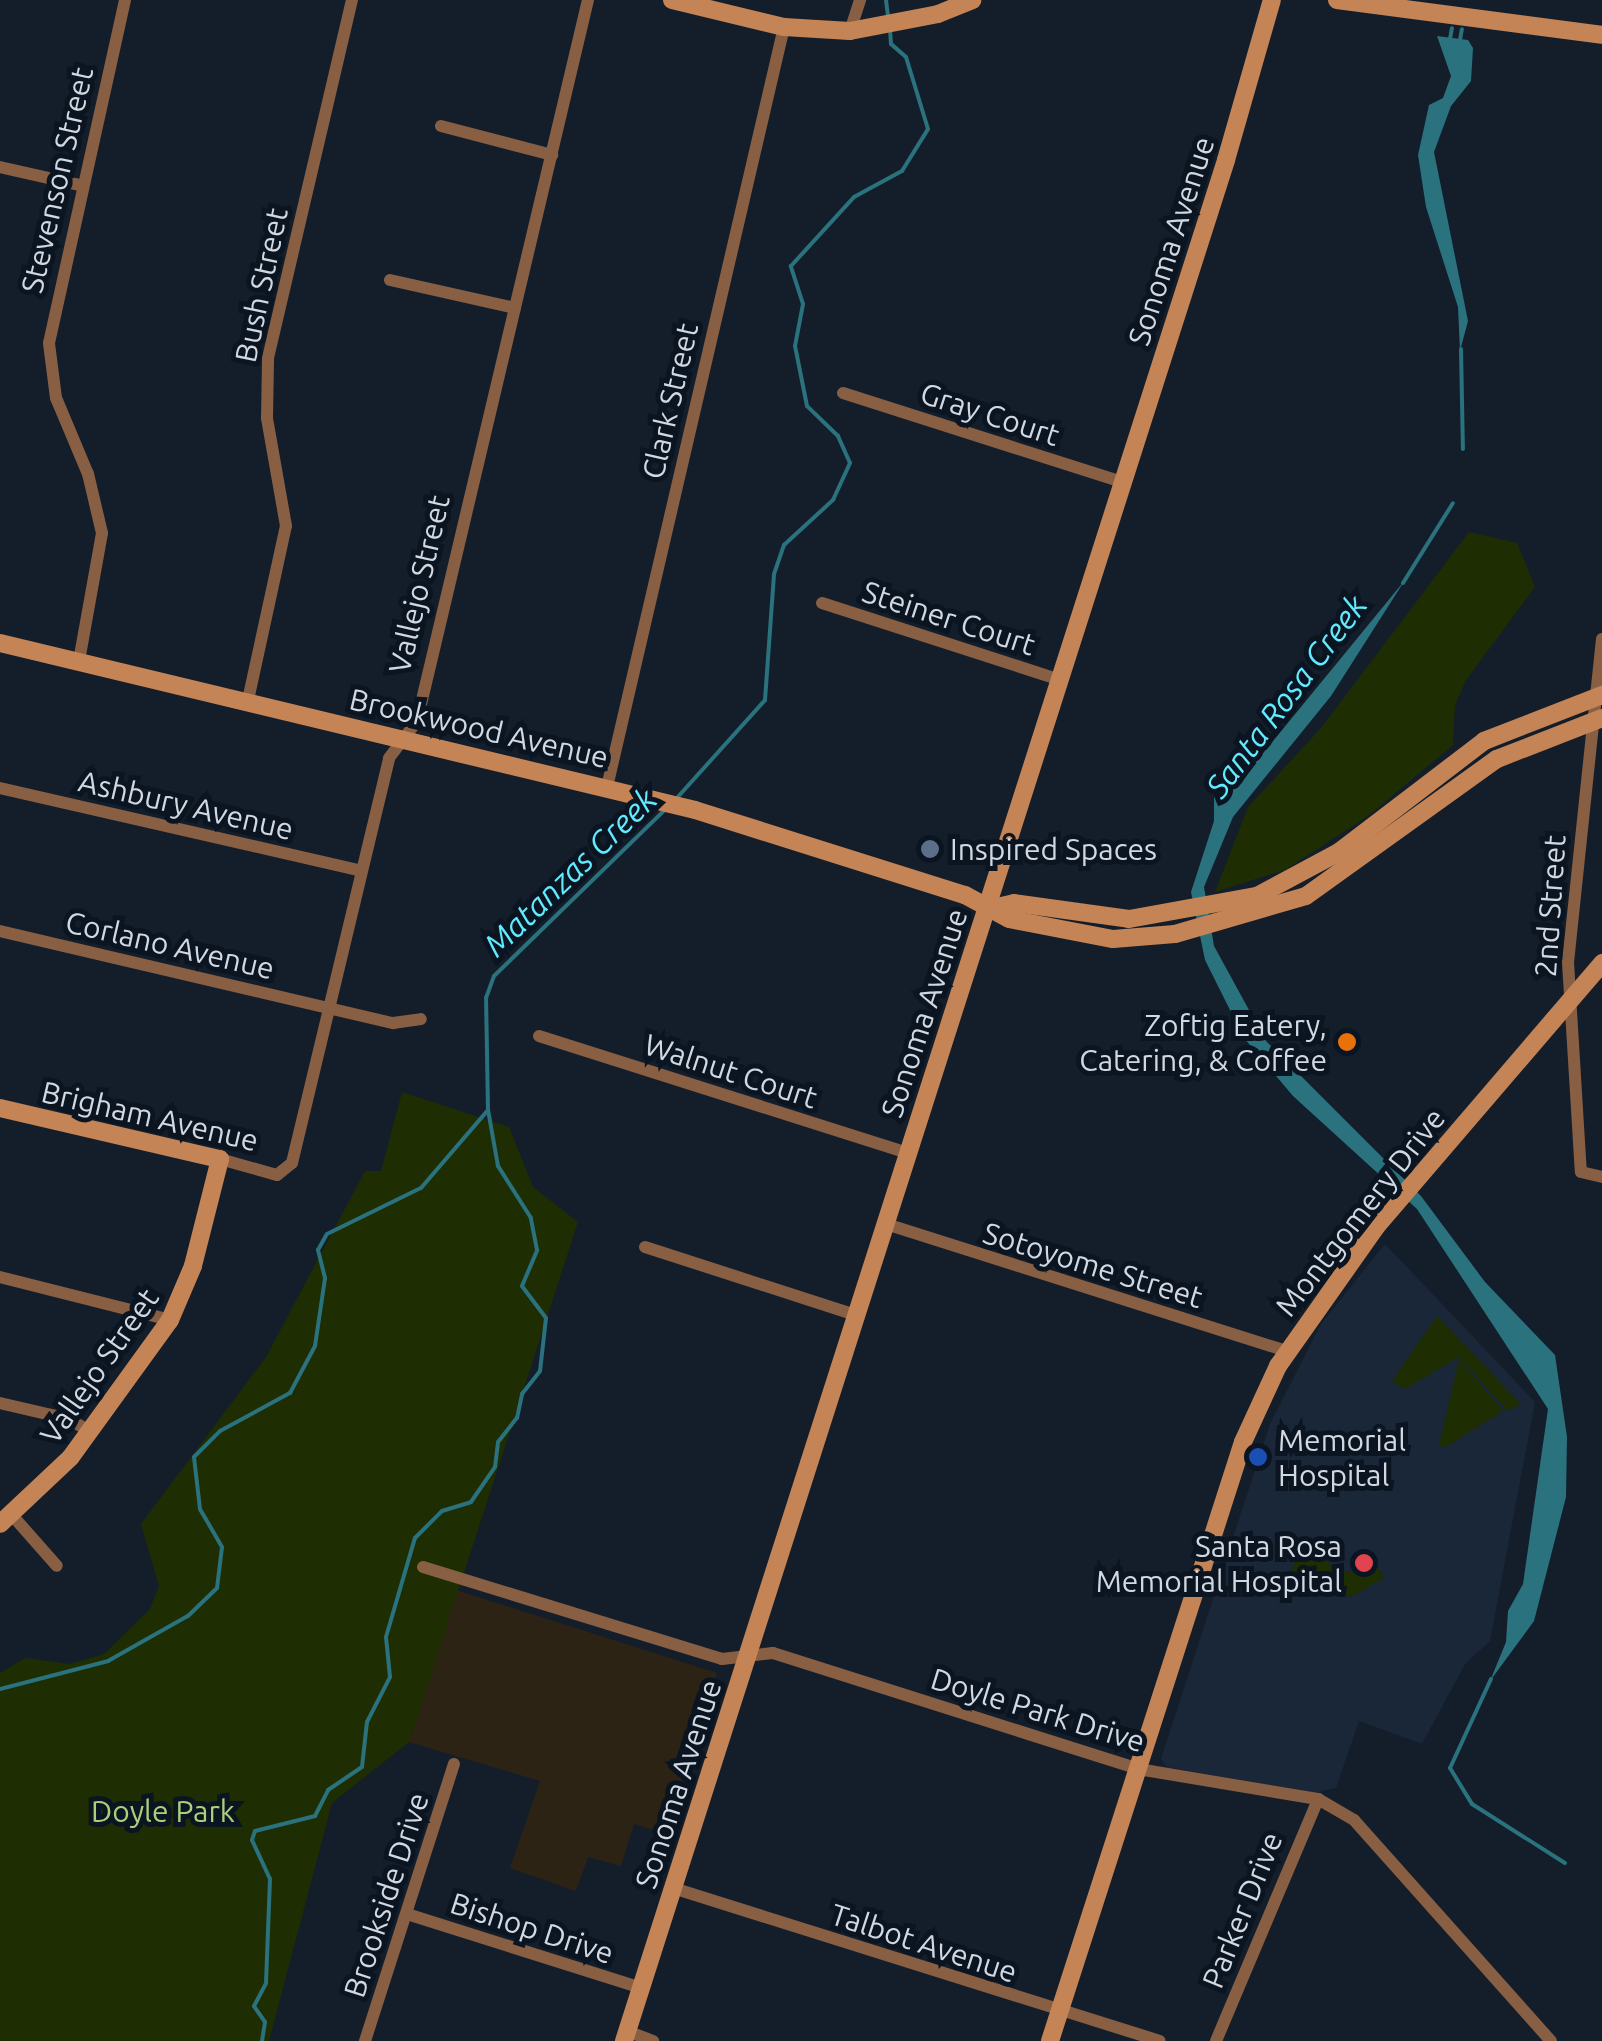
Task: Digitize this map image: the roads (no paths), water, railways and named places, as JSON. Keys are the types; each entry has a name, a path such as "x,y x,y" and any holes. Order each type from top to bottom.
{"street":[{"name":"Stevenson Street","path":"79,661 102,533 88,474 56,398 49,343 80,185 126,0"},
{"name":"Bush Street","path":"248,700 286,526 267,418 268,358 352,0"},
{"name":"Vallejo Street","path":"287,1172 389,758 416,721 588,0"},
{"path":"672,0 784,28 850,31 909,21 972,0"},
{"path":"850,31 860,0"},
{"name":"Sonoma Avenue","path":"626,2036 908,1154 992,906 1272,0"},
{"path":"1337,0 1602,35"},
{"name":"Clark Street","path":"607,787 784,28"},
{"path":"441,126 552,154"},
{"path":"0,167 80,185"},
{"path":"390,280 515,308"},
{"name":"Gray Court","path":"842,393 1122,482"},
{"name":"Steiner Court","path":"822,603 1060,680"},
{"name":"2nd Street","path":"1602,639 1596,720 1568,928 1569,999 1585,1176 1602,1177"},
{"name":"Brookwood Avenue","path":"0,644 658,800 992,906 1009,920 1083,936 1175,934 1254,916 1352,870 1497,758 1596,720"},
{"name":"Brookwood Avenue","path":"992,906 1014,903 1129,919 1257,896 1339,852 1484,741 1598,695"},
{"name":"Ashbury Avenue","path":"0,788 361,871"},
{"name":"Corlano Avenue","path":"0,931 392,1023 421,1018"},
{"name":"Montgomery Drive","path":"1050,2041 1242,1442 1287,1351 1376,1227 1602,963"},
{"name":"Walnut Court","path":"539,1036 908,1154"},
{"name":"Brigham Avenue","path":"0,1108 287,1172"},
{"name":"Vallejo Street","path":"6,1519 90,1432 170,1320 193,1266 220,1158"},
{"name":"Sotoyome Street","path":"886,1224 1287,1351"},
{"path":"644,1247 856,1315"},
{"path":"0,1277 170,1320"},
{"path":"0,1403 69,1418 90,1432"},
{"path":"6,1519 57,1566"},
{"name":"Doyle Park Drive","path":"423,1568 722,1659 774,1654 1138,1770 1318,1799 1354,1820 1551,2041"},
{"name":"Brookside Drive","path":"365,2041 454,1764"},
{"name":"Parker Drive","path":"1216,2041 1318,1799"},
{"name":"Talbot Avenue","path":"673,1888 1160,2041"},
{"name":"Bishop Drive","path":"408,1914 641,1988"},
{"path":"626,2036 653,2041"}],"waterway":[{"name":"Matanzas Creek","path":"886,0 888,17"},
{"name":"Santa Rosa Creek","path":"1450,39 1452,28"},
{"name":"Santa Rosa Creek","path":"1460,40 1462,29"},
{"name":"Matanzas Creek","path":"676,799 765,700 774,574 784,545 833,500 850,463 838,436 807,406 795,346 803,304 791,266 854,197 902,171 928,129 906,57 891,44 890,31"},
{"name":"Santa Rosa Creek","path":"1461,349 1463,449"},
{"name":"Santa Rosa Creek","path":"1403,583 1453,503"},
{"name":"Matanzas Creek","path":"0,1689 108,1661 188,1616 217,1588 222,1547 200,1509 194,1457 220,1431 290,1393 315,1346 325,1278 318,1250 327,1234 421,1188 488,1110 486,998 494,976 666,809"},
{"path":"262,2041 265,2022 254,2006 266,1983 270,1879 252,1840 255,1831 315,1816 328,1790 362,1767 367,1722 390,1677 386,1637 415,1538 442,1511 471,1502 495,1467 498,1442 517,1418 522,1394 540,1371 546,1318 522,1286 537,1250 531,1218 498,1166 488,1110"},
{"name":"Santa Rosa Creek","path":"1491,1679 1450,1768 1472,1804 1565,1863"}],"place":[{"name":"Inspired Spaces","path":"930,849"},
{"name":"Zoftig Eatery, Catering, & Coffee","path":"1347,1042"},
{"name":"Memorial Hospital","path":"1258,1457"},
{"name":"Santa Rosa Memorial Hospital","path":"1364,1563"}],"park label":[{"name":"Doyle Park","path":"163,1811"}]}
